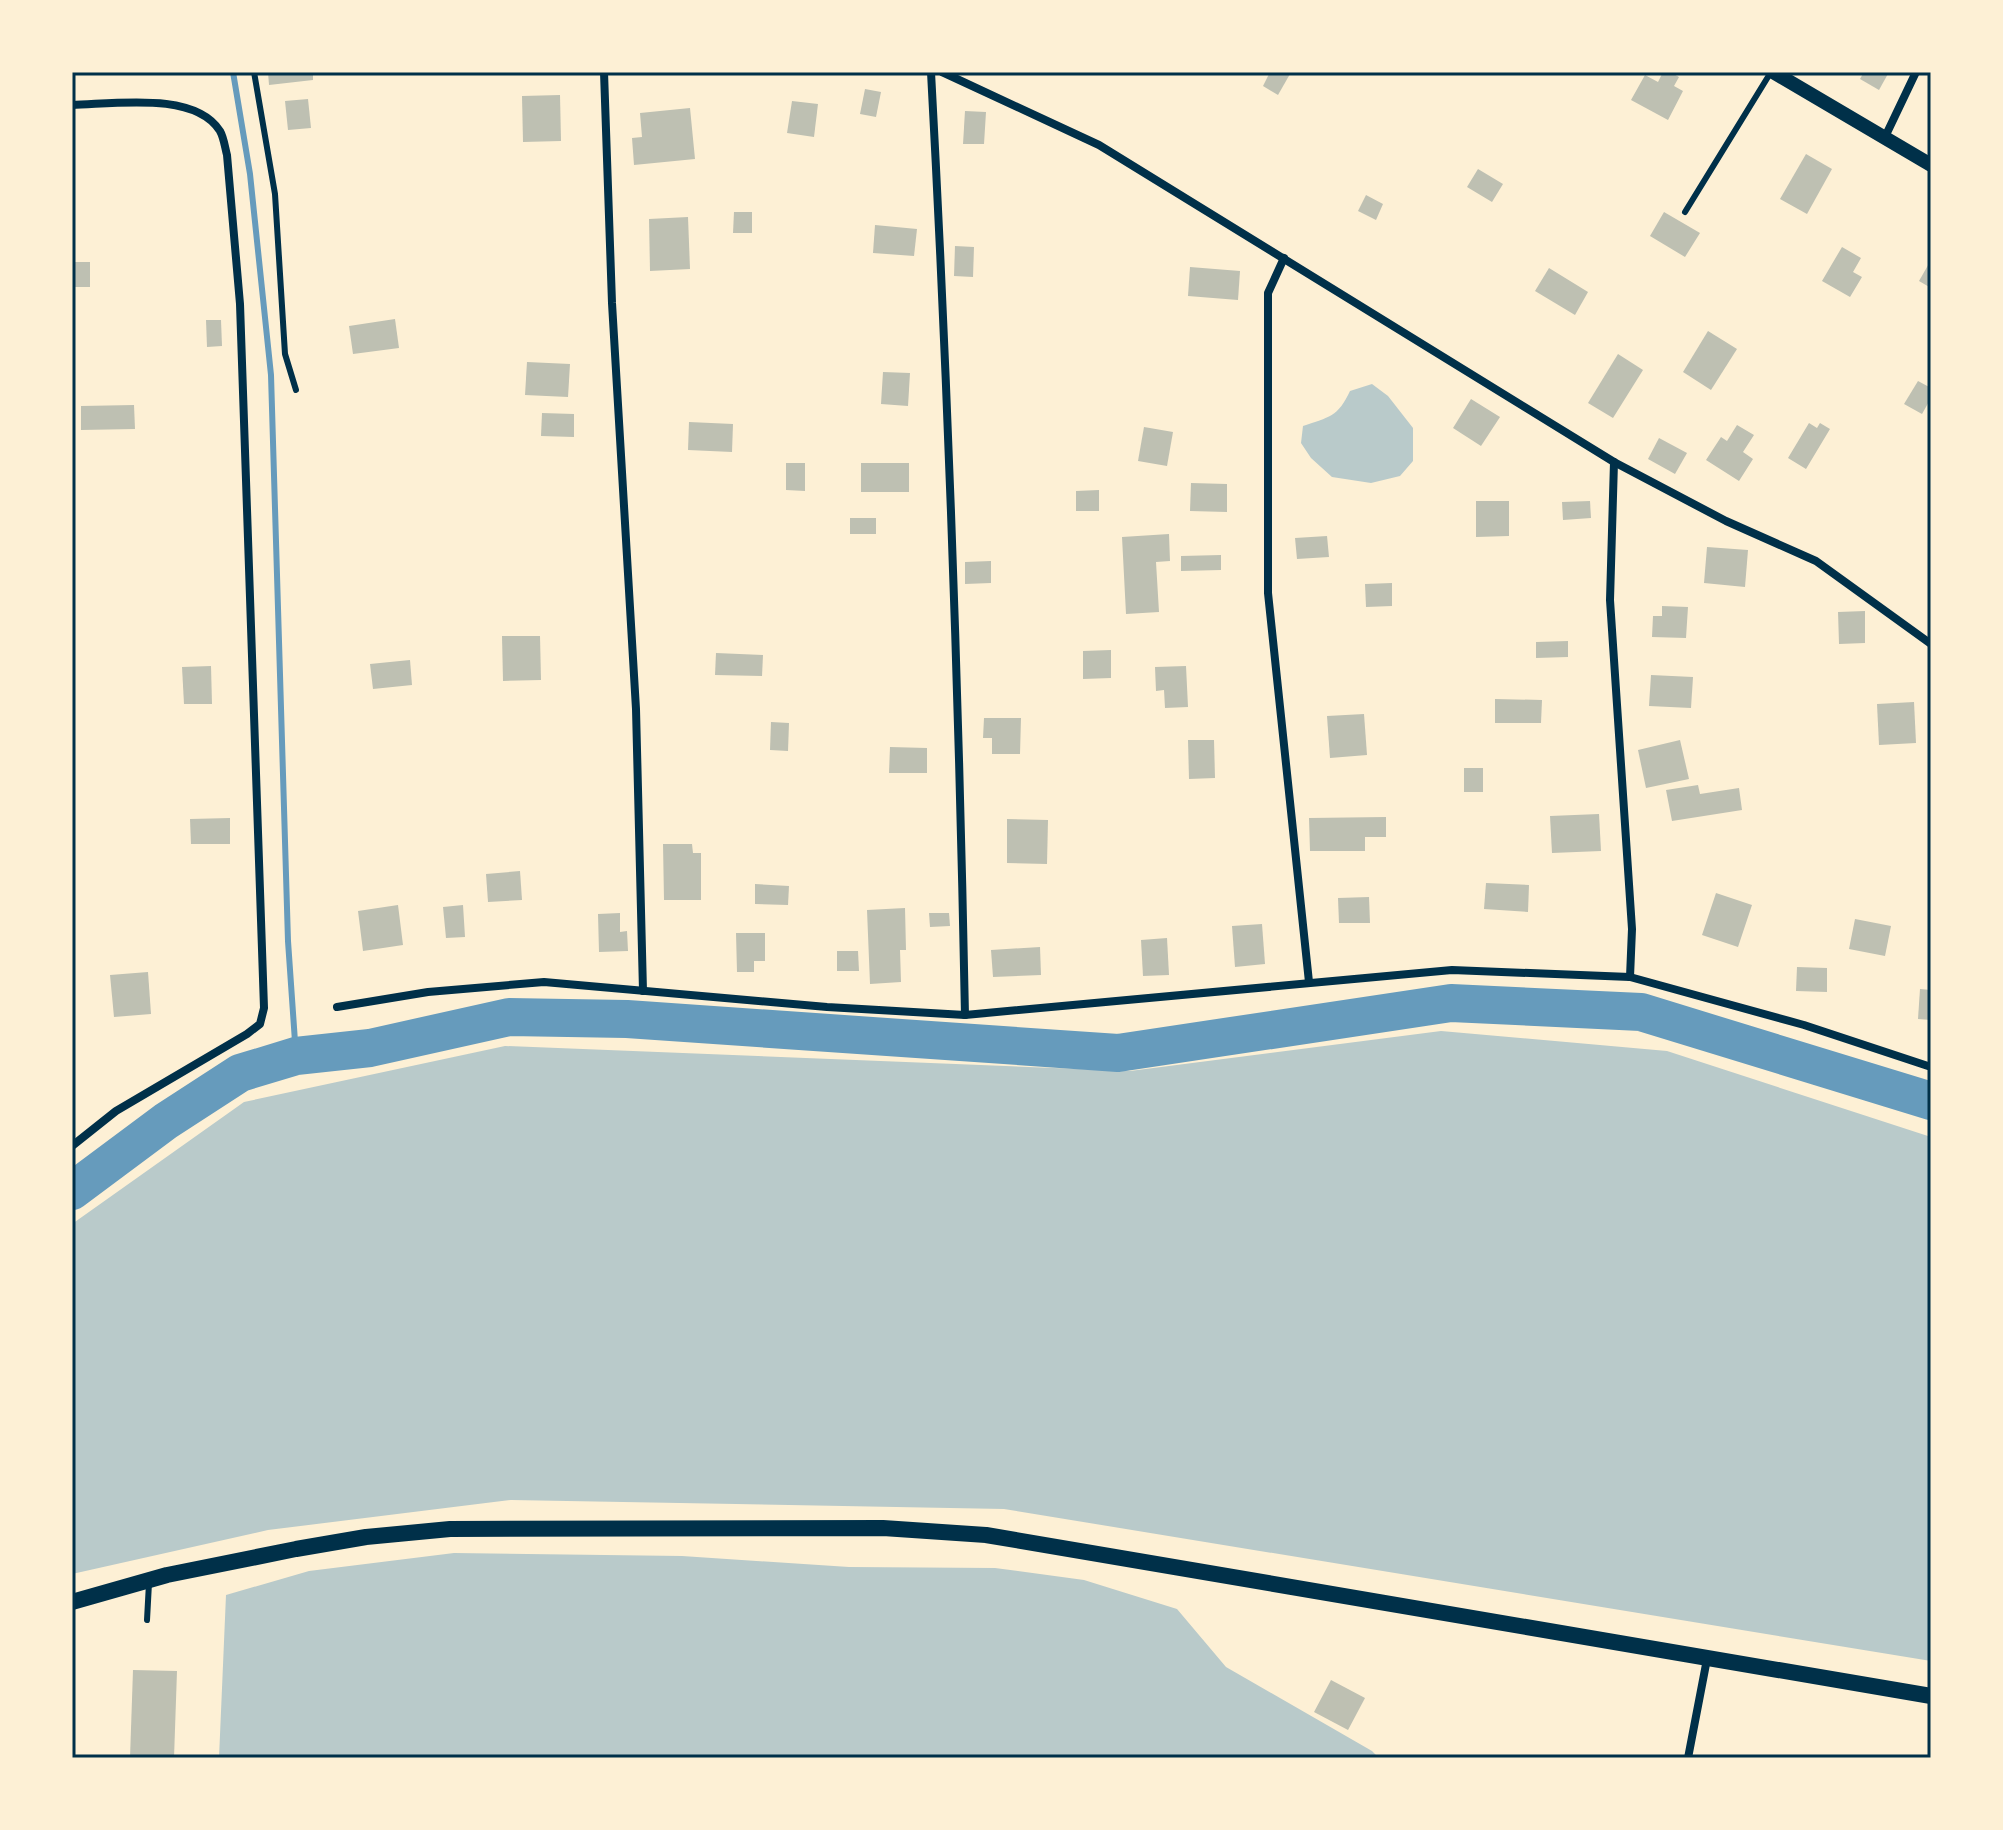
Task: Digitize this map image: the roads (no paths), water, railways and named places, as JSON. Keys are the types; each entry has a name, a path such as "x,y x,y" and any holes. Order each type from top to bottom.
{"main road":[{"path":"72,1602 149,1580 366,1537 450,1529 883,1528 986,1535 1931,1696"}],"street":[{"path":"604,72 612,303 636,709 643,991"},
{"path":"931,72 958,679 965,1015"},
{"path":"942,72 1099,145 1614,462 1726,521 1816,561 1931,646"},
{"path":"1772,72 1931,165"},
{"path":"1885,137 1916,72"},
{"path":"72,105 176,104 202,113 221,132 227,155 240,304 264,1008 260,1024 247,1034 116,1111 72,1146"},
{"path":"1284,258 1268,293 1268,593 1309,982"},
{"path":"1614,462 1610,600 1632,929 1630,977"},
{"path":"337,1007 428,992 544,982 827,1007 965,1015 1452,970 1630,977 1804,1025 1931,1067"},
{"path":"1688,1758 1707,1659"}],"lane":[{"path":"254,72 275,194 285,354 296,390"},
{"path":"1685,212 1772,72"},
{"path":"147,1620 149,1580"}],"waterway":[{"path":"233,72 250,174 271,375 288,941 296,1056"},
{"path":"72,1191 166,1121 240,1073 296,1056 370,1048 509,1017 627,1019 1118,1053 1451,1003 1641,1012 1931,1101"}]}
